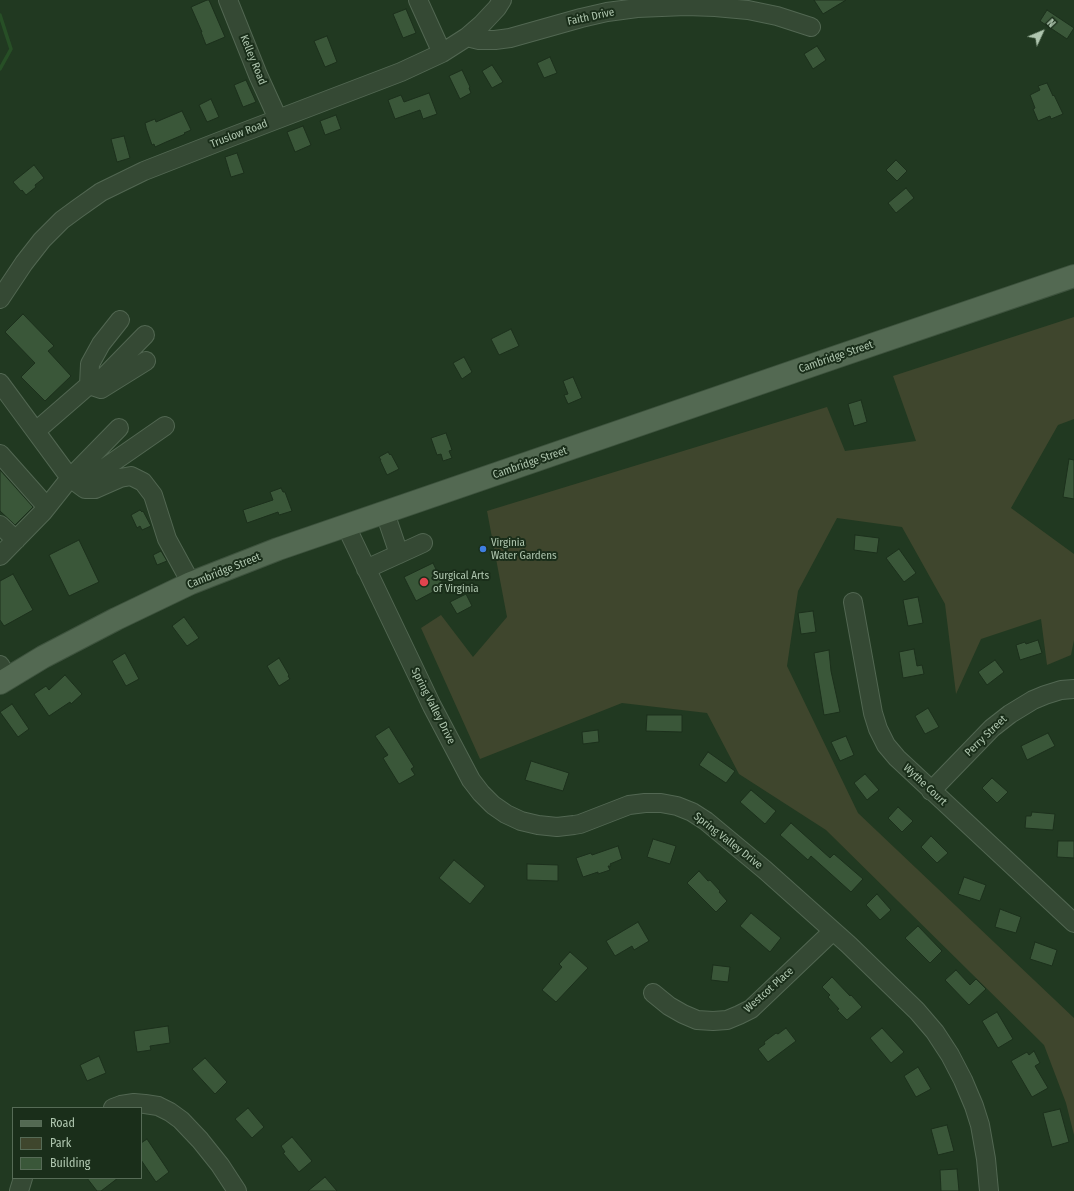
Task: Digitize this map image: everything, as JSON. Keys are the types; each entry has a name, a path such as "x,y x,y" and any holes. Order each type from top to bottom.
{"main road":[{"name":"Cambridge Street","path":"3,676 44,657 116,618 191,583 278,549 1074,276"}],"street":[{"name":"Kelley Road","path":"228,0 258,75 278,119"},
{"path":"418,0 442,53"},
{"name":"Truslow Road","path":"0,299 24,263 42,240 67,216 101,192 144,172 401,72 442,53 467,37 482,24 502,0"},
{"name":"Faith Drive","path":"467,37 479,40 510,38 607,12 637,8 686,6 748,10 777,16 811,27"},
{"path":"89,385 90,364 101,344 120,320"},
{"path":"36,431 89,385 98,383 145,335"},
{"path":"89,385 101,388 146,362"},
{"path":"0,383 75,482 85,489 96,489 120,478 131,476 143,482 153,495 167,539 191,583"},
{"path":"75,482 165,426"},
{"path":"0,556 47,507 75,482 119,428"},
{"path":"0,454 47,507"},
{"path":"385,513 399,554"},
{"path":"0,525 16,540"},
{"name":"Spring Valley Drive","path":"346,526 432,706 467,773 480,793 506,814 521,821 538,825 557,827 580,824 629,805 645,803 661,803 677,806 692,812 706,821 833,931 917,1011 935,1032 950,1055 974,1106 980,1125 986,1159 989,1191"},
{"path":"366,569 423,543"},
{"name":"Wythe Court","path":"853,602 873,713 878,729 886,744 897,758 1074,922"},
{"name":"Perry Street","path":"932,791 992,728 1010,714 1045,694 1061,690 1074,689"},
{"name":"Westcot Place","path":"653,993 669,1006 697,1020 713,1022 727,1020 751,1009 833,931"},
{"path":"116,1107 134,1103 145,1104 158,1106 170,1112 181,1120 200,1140 220,1165 237,1191"},
{"path":"19,1191 23,1179"}],"green space":[{"path":"1074,317 1074,419 1058,425 1011,508 1074,554 1074,640 1071,655 1047,665 1041,619 981,639 956,694 945,604 902,527 837,518 798,591 787,666 858,813 1074,1018 1074,1135 1066,1103 1044,1045 826,830 739,774 707,713 622,703 480,759 421,628 441,615 473,657 507,617 487,511 827,407 845,451 916,441 893,376"}],"building":[{"path":"209,0 225,37 206,45 191,7"},
{"path":"814,0 846,0 823,14"},
{"path":"406,9 416,33 403,38 393,14"},
{"path":"1047,10 1074,28 1067,39 1040,21"},
{"path":"327,36 337,62 325,67 314,41"},
{"path":"817,46 826,60 813,69 804,54"},
{"path":"550,57 557,73 544,78 537,63"},
{"path":"492,65 503,82 492,88 482,71"},
{"path":"462,70 470,87 471,93 460,99 449,76"},
{"path":"246,80 256,102 243,107 234,85"},
{"path":"1047,83 1063,114 1051,119 1050,116 1038,121 1033,109 1035,108 1030,95 1040,90 1038,86"},
{"path":"429,93 437,114 423,119 420,110 395,119 388,100 401,95 404,102"},
{"path":"211,99 219,117 207,122 199,105"},
{"path":"182,111 191,130 155,147 154,144 152,145 145,123 155,119 156,122"},
{"path":"336,115 341,129 325,135 320,121"},
{"path":"303,126 311,145 295,152 287,132"},
{"path":"124,136 130,158 117,162 111,139"},
{"path":"237,153 244,173 231,177 225,157"},
{"path":"896,160 907,171 897,181 886,170"},
{"path":"34,165 44,178 26,195 13,182"},
{"path":"906,188 914,198 896,213 888,203"},
{"path":"23,314 54,346 48,351 71,376 45,401 21,377 35,363 5,332"},
{"path":"511,329 519,346 499,355 491,339"},
{"path":"464,357 472,372 462,379 453,363"},
{"path":"573,377 582,398 568,404 564,395 568,394 563,381"},
{"path":"861,400 867,422 854,426 848,404"},
{"path":"446,433 452,450 449,451 452,458 443,461 441,454 437,455 431,438"},
{"path":"388,452 390,455 391,454 399,469 387,475 379,457"},
{"path":"1069,459 1074,460 1074,499 1063,497"},
{"path":"0,470 33,507 15,525 0,511"},
{"path":"281,488 283,492 285,492 292,511 279,515 278,512 247,523 243,510 273,500 270,492"},
{"path":"140,510 142,512 143,511 151,526 142,530 140,526 137,528 131,515"},
{"path":"855,535 879,538 877,553 854,550"},
{"path":"79,540 99,582 69,596 49,555"},
{"path":"899,549 916,573 904,582 886,558"},
{"path":"161,551 167,561 157,565 153,555"},
{"name":"Surgical Arts of Virginia","path":"433,563 444,586 416,601 404,577"},
{"path":"13,574 33,610 4,626 0,620 0,581"},
{"path":"466,594 472,606 457,614 450,602"},
{"path":"918,597 923,623 908,626 903,600"},
{"path":"813,611 816,632 801,634 798,613"},
{"path":"184,617 199,638 187,646 172,626"},
{"path":"1038,640 1042,653 1020,660 1016,645 1025,642 1026,644"},
{"path":"914,649 917,666 922,665 924,674 903,678 899,652"},
{"path":"829,650 831,671 840,712 824,715 814,653"},
{"path":"125,653 139,679 126,686 112,661"},
{"path":"279,658 290,679 279,686 267,666"},
{"path":"995,660 1004,672 987,685 978,672"},
{"path":"65,675 82,694 71,704 70,702 49,716 34,694 46,686 49,690"},
{"path":"12,704 29,729 18,737 0,712"},
{"path":"928,708 939,727 925,734 915,716"},
{"path":"647,715 682,715 682,732 646,731"},
{"path":"389,727 414,767 411,769 415,775 399,784 383,758 388,755 375,736"},
{"path":"598,730 599,742 583,744 582,732"},
{"path":"1048,733 1055,746 1027,760 1021,746"},
{"path":"846,736 854,755 840,761 831,742"},
{"path":"708,752 735,771 726,783 699,765"},
{"path":"531,761 569,773 563,791 525,780"},
{"path":"865,774 879,790 867,800 854,783"},
{"path":"992,778 1008,792 997,803 982,788"},
{"path":"751,790 776,811 765,824 740,802"},
{"path":"898,807 913,821 902,832 888,818"},
{"path":"1032,812 1055,814 1053,830 1025,828 1026,816 1031,816"},
{"path":"791,823 830,858 834,854 863,879 851,892 811,856 808,860 780,835"},
{"path":"931,836 948,853 937,863 921,847"},
{"path":"653,839 676,846 670,864 647,857"},
{"path":"1058,841 1074,841 1074,858 1057,857"},
{"path":"618,846 622,859 610,864 611,866 608,866 610,870 583,877 576,858 591,853 592,855"},
{"path":"454,860 485,886 470,904 439,878"},
{"path":"527,864 558,865 558,881 527,880"},
{"path":"699,871 708,881 710,880 727,901 716,912 687,883"},
{"path":"964,877 986,885 980,901 958,894"},
{"path":"877,894 891,910 880,920 866,905"},
{"path":"1000,909 1021,917 1016,933 995,927"},
{"path":"751,913 781,938 770,952 740,926"},
{"path":"638,922 649,941 634,950 632,946 615,956 606,941"},
{"path":"918,926 942,951 930,963 905,938"},
{"path":"1035,942 1057,950 1052,966 1030,959"},
{"path":"570,952 588,968 556,1002 542,990 562,967 559,964"},
{"path":"713,965 730,967 728,982 711,980"},
{"path":"956,970 970,985 976,979 986,989 969,1005 945,980"},
{"path":"832,977 862,1007 847,1020 837,1010 839,1009 828,997 830,995 822,987"},
{"path":"997,1012 1013,1039 998,1048 982,1021"},
{"path":"168,1026 170,1043 150,1046 151,1050 137,1052 134,1031"},
{"path":"786,1028 796,1041 768,1062 758,1049 765,1044 764,1042 776,1033 778,1034"},
{"path":"882,1028 904,1052 891,1063 870,1038"},
{"path":"1034,1051 1040,1063 1035,1066 1048,1088 1032,1097 1011,1061 1027,1052 1029,1055"},
{"path":"99,1056 106,1073 87,1081 80,1065"},
{"path":"205,1058 227,1082 215,1094 192,1069"},
{"path":"918,1067 931,1089 916,1097 904,1076"},
{"path":"248,1108 264,1127 252,1138 235,1119"},
{"path":"1060,1109 1069,1142 1052,1147 1043,1113"},
{"path":"947,1125 954,1151 938,1155 931,1129"},
{"path":"292,1137 312,1161 299,1172 283,1153 285,1152 281,1146"},
{"path":"147,1139 169,1172 156,1182 142,1161 142,1142"},
{"path":"957,1169 959,1191 941,1191 940,1170"},
{"path":"325,1177 337,1191 308,1191"},
{"path":"88,1179 117,1179 101,1191 97,1191"}],"waterway":[{"path":"0,15 11,49 0,69"}],"place":[{"name":"Virginia Water Gardens","path":"483,549"},
{"name":"Surgical Arts of Virginia","path":"424,582"}]}
